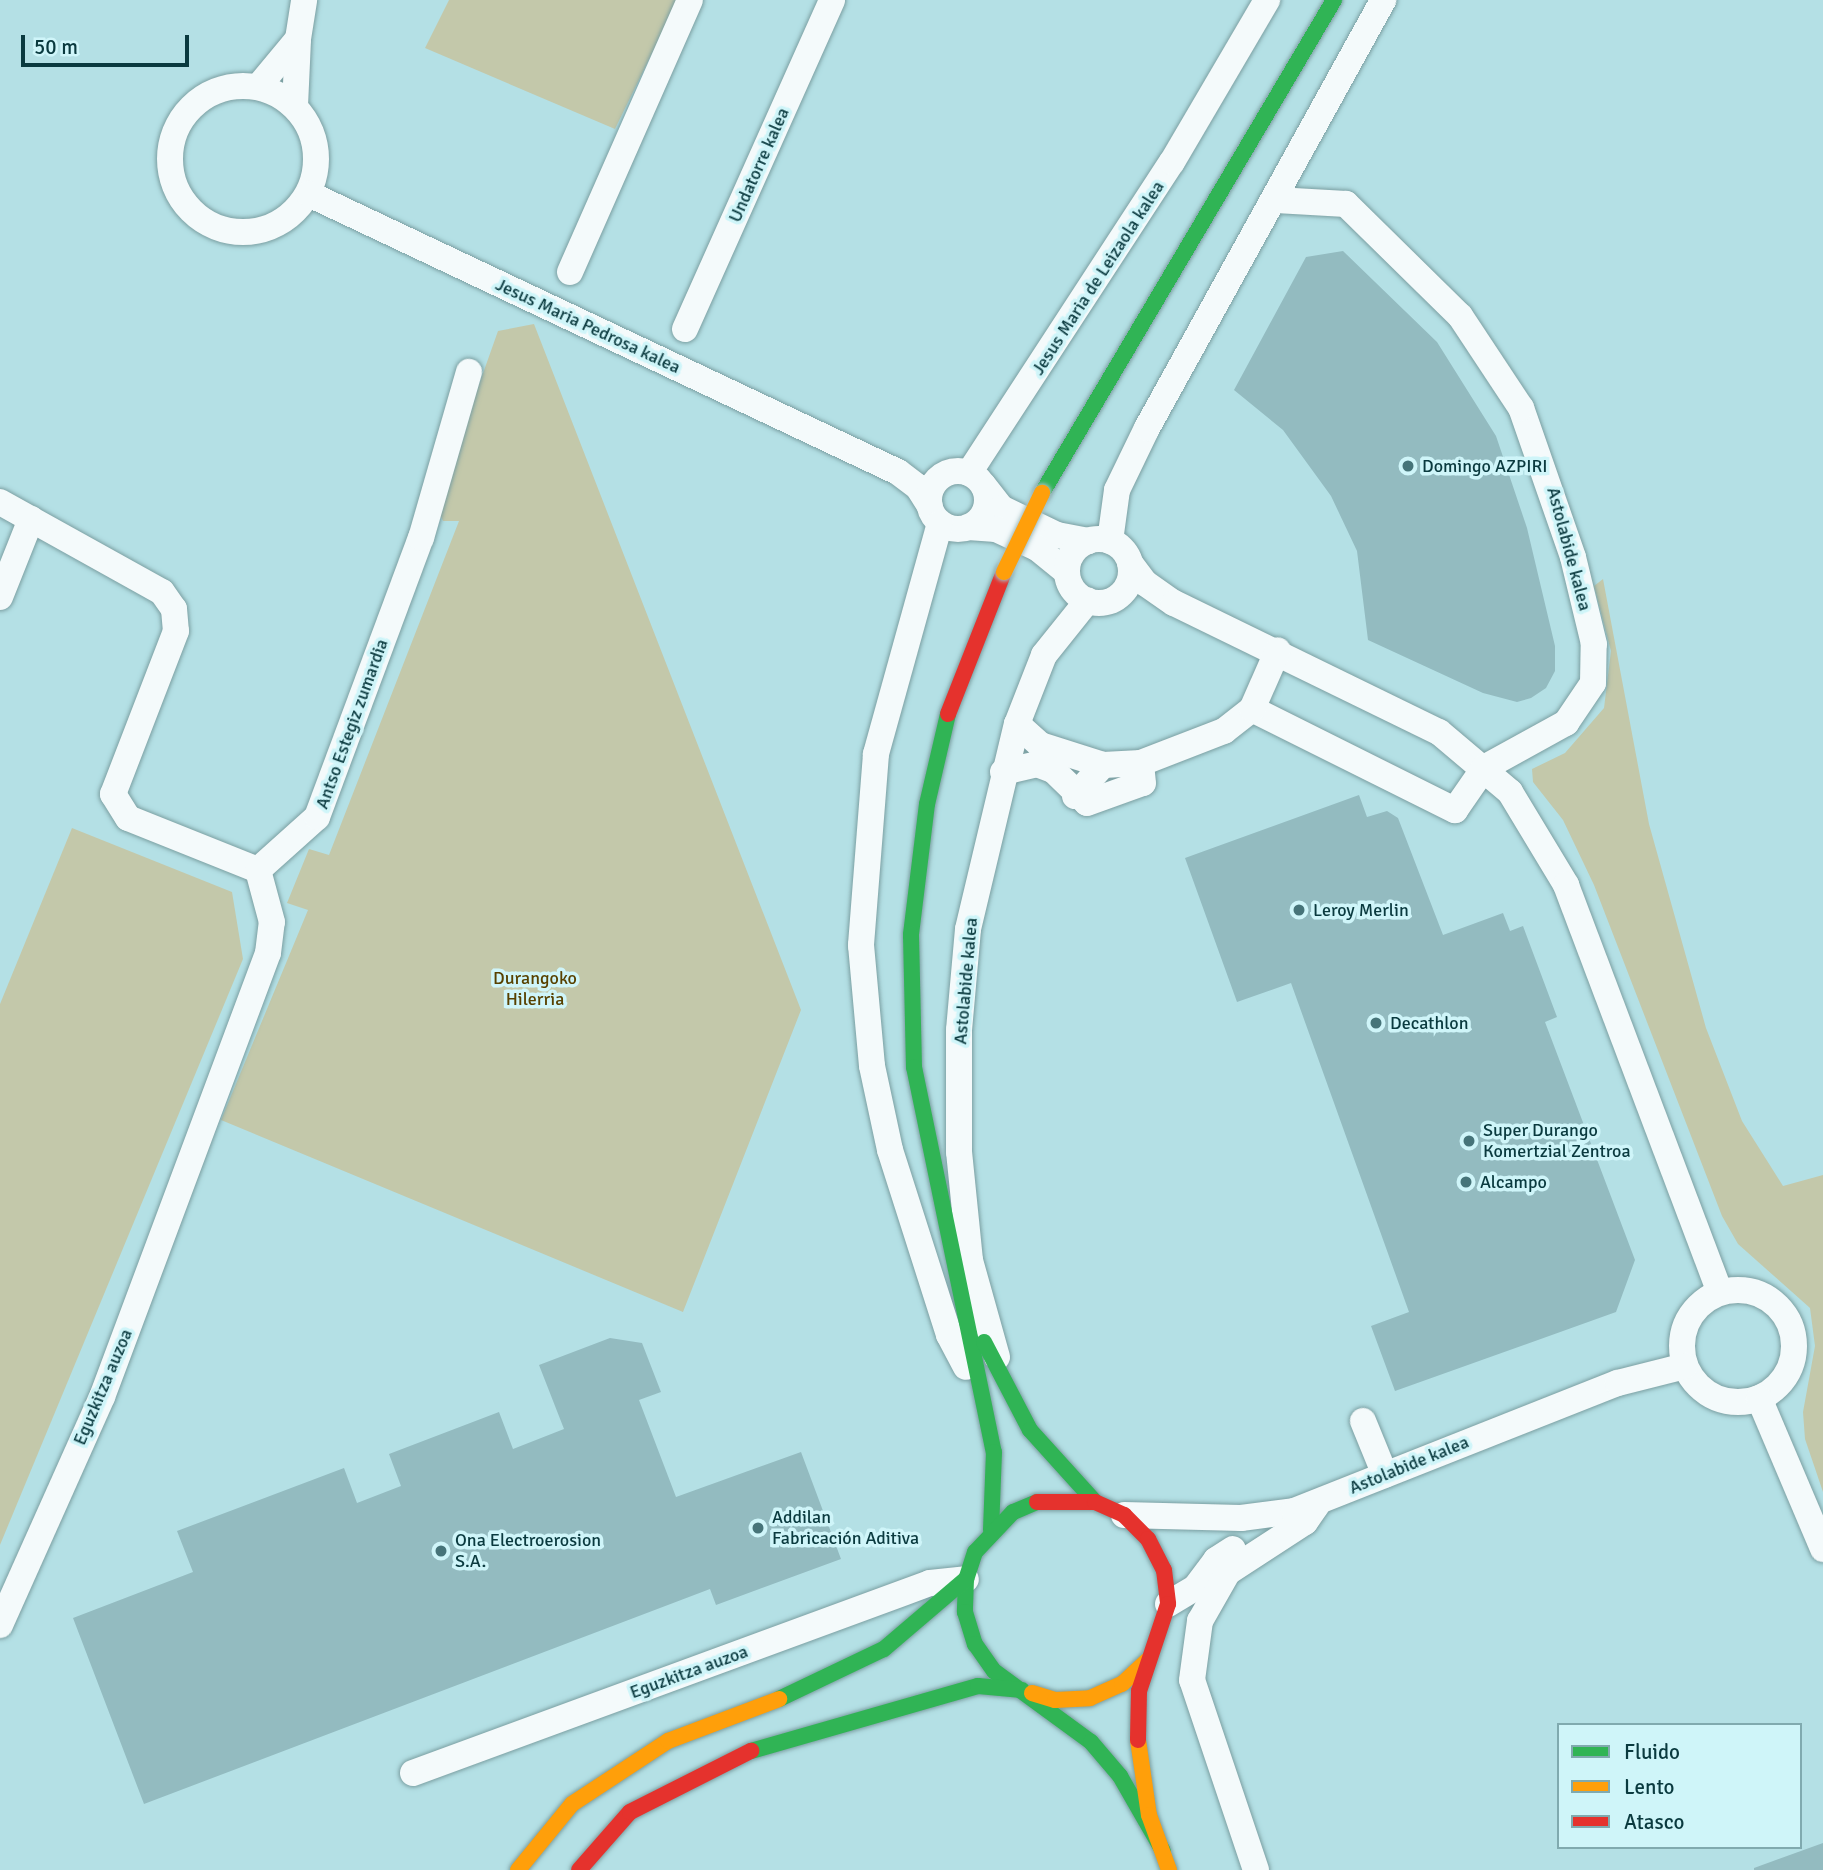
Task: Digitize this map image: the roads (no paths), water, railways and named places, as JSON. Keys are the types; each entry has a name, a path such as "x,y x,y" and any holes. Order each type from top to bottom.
{"main road":[{"path":"518,1870 572,1804 668,1741 808,1688 884,1649 966,1578 991,1530 993,1389 965,1306 932,1174 914,1066 911,935 927,804 951,703 1004,572 1042,493 1334,0"},
{"path":"965,1306 993,1389 1095,1502"},
{"path":"991,1530 1039,1501 1095,1502 1124,1515 1148,1539 1164,1570 1168,1604 1162,1634 1147,1661 1139,1691 1138,1737 1149,1815 1169,1870"},
{"path":"966,1578 965,1612 975,1644 994,1671 1091,1742 1120,1776 1163,1851"},
{"path":"579,1870 630,1812 769,1742 978,1686 1022,1690 1055,1700 1090,1698 1122,1684 1147,1661"}],"street":[{"path":"258,87 302,22 322,0"},
{"path":"570,272 690,0"},
{"name":"Undatorre kalea","path":"685,329 832,0"},
{"name":"Jesus Maria de Leizaola kalea","path":"993,1389 950,1335 890,1150 872,1066 861,945 876,754 935,514 932,487 967,478 1165,174 1267,0"},
{"path":"1067,572 1072,554 1099,541 1117,490 1129,466 1383,0"},
{"path":"295,106 258,87 212,92 179,123 170,168 176,190 208,224 253,232 275,226 309,194 317,148 295,106 302,22"},
{"name":"Jesus Maria Pedrosa kalea","path":"309,194 867,457"},
{"name":"Astolabide kalea","path":"1276,200 1346,204 1460,316 1521,408 1550,478 1594,645 1592,683 1566,723 1484,768"},
{"name":"Antso Estegiz zumardia","path":"258,870 317,817 421,538 469,372"},
{"path":"867,457 912,473 967,478 1001,508 1057,535 1099,541 1130,563 1145,583 1174,603 1278,650 1439,732 1510,792 1566,885 1720,1292"},
{"path":"867,457 906,477 935,514 968,527 996,529 1037,548 1067,572 1073,590 1098,601 1174,603"},
{"path":"967,478 986,506 968,527"},
{"path":"0,502 162,592 174,609 176,631 113,794 128,818 258,870"},
{"path":"0,597 31,519"},
{"path":"1098,601 1129,583 1130,563"},
{"name":"Astolabide kalea","path":"993,1389 970,1260 960,1152 959,1044 968,929 1003,772 1017,724 1044,654 1098,601"},
{"path":"1017,724 1040,746 1103,765 1141,763 1223,731 1252,709 1278,650"},
{"path":"1252,709 1455,810 1484,768"},
{"path":"1003,772 1037,764 1070,784 1076,796 1087,803 1101,802 1143,783 1141,763"},
{"path":"1076,796 1103,765"},
{"name":"Eguzkitza auzoa","path":"0,1625 102,1397 268,953 272,922 258,870"},
{"path":"1720,1292 1758,1293 1787,1317 1794,1355 1776,1388 1759,1398 1724,1401 1694,1382 1685,1366 1683,1330 1704,1301 1720,1292"},
{"name":"Astolabide kalea","path":"1124,1515 1241,1518 1294,1511 1618,1383 1685,1366"},
{"path":"1759,1398 1823,1549"},
{"path":"1363,1421 1385,1475"},
{"path":"1256,1870 1218,1765 1192,1680 1200,1621 1228,1572 1305,1522 1320,1501"},
{"path":"1168,1604 1195,1588 1216,1560 1294,1511"},
{"name":"Eguzkitza auzoa","path":"413,1773 930,1583 966,1578"}],"place":[{"name":"Domingo AZPIRI","path":"1408,466"},
{"name":"Leroy Merlin","path":"1299,910"},
{"name":"Decathlon","path":"1376,1023"},
{"name":"Super Durango Komertzial Zentroa","path":"1469,1141"},
{"name":"Alcampo","path":"1466,1182"},
{"name":"Addilan Fabricación Aditiva","path":"758,1528"},
{"name":"Ona Electroerosion S.A.","path":"441,1551"}],"park label":[{"name":"Durangoko Hilerria","path":"535,989"}]}
